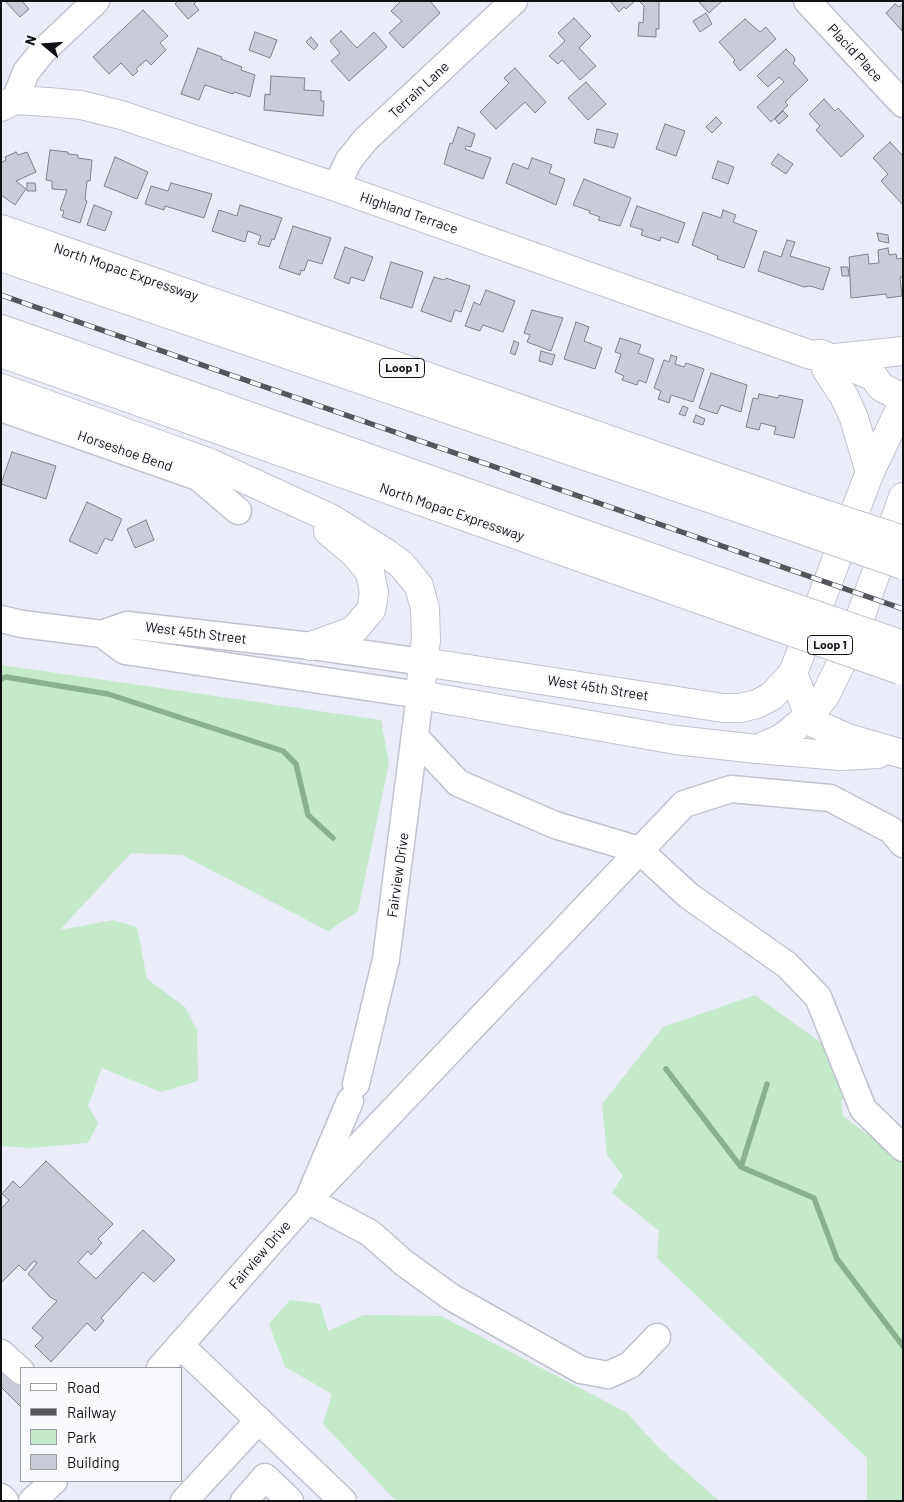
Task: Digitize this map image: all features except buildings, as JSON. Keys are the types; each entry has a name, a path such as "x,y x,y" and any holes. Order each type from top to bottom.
{"main road":[{"name":"Highland Terrace","path":"8,103 81,105 121,115 336,188 822,360 870,389 892,393"},
{"name":"North Mopac Expressway","path":"1,229 798,517 903,540"},
{"path":"1,257 798,517 903,565"},
{"path":"1,328 765,610"},
{"path":"870,472 854,418 844,396 822,360 903,351"},
{"name":"North Mopac Expressway","path":"1,353 765,610 902,662"},
{"name":"Fairview Drive","path":"1,388 210,464 332,519 386,553 402,565 419,586 425,609 426,640 420,695"},
{"name":"West 45th Street","path":"423,662 723,708 740,708 757,704 772,696 793,673 870,472 884,438 903,403"},
{"path":"757,750 782,738 809,716 825,696 842,664 903,497"},
{"path":"306,508 326,530 354,553 370,572 374,593 371,610 353,631 311,646"},
{"path":"793,673 809,716 816,724 829,731 898,753"},
{"name":"West 45th Street","path":"420,695 676,740 757,750 841,756 898,753"}],"street":[{"path":"8,103 26,72 43,51 96,1"},
{"name":"Terrain Lane","path":"336,188 349,160 366,139 514,1"},
{"name":"Placid Place","path":"807,1 903,104"},
{"name":"Horseshoe Bend","path":"1,408 198,477 238,512"},
{"name":"West 45th Street","path":"1,619 22,624 102,634 127,625 311,646 423,662"},
{"name":"West 45th Street","path":"102,634 125,651 420,695"},
{"name":"Fairview Drive","path":"161,1367 308,1200 353,1092 386,959 416,738 420,695"},
{"path":"416,738 458,782 555,825 639,850 689,896 787,965 818,997 863,1109 903,1148"},
{"path":"656,1337 630,1365 608,1374 582,1370 451,1297 404,1263 370,1233 308,1200 684,804 731,789 830,798 891,830 903,844"},
{"path":"353,1092 355,1116 365,1123 380,1124"},
{"path":"181,1346 259,1420 331,1497"},
{"path":"1,1353 20,1370"},
{"path":"184,1501 259,1420"},
{"path":"234,1447 290,1501"},
{"path":"244,1501 265,1477"},
{"path":"32,1501 53,1482"},
{"path":"1,1497 4,1501"}],"green space":[{"path":"1,665 381,720 389,763 358,911 328,931 182,855 131,853 60,930 113,920 137,927 147,979 185,1007 197,1030 198,1081 161,1092 102,1068 88,1106 98,1123 88,1143 30,1148 1,1146"},
{"path":"755,995 831,1050 849,1094 841,1101 843,1116 903,1161 903,1501 867,1501 867,1458 657,1258 659,1231 612,1193 623,1176 607,1155 602,1104 663,1027"},
{"path":"290,1300 320,1304 328,1331 364,1315 441,1316 626,1412 660,1449 719,1501 396,1501 323,1424 332,1394 285,1367 269,1324"}],"waterway":[{"path":"1,679 6,677 108,694 283,751 296,764 308,815 333,838"},
{"path":"666,1069 741,1167 814,1198 837,1259 903,1346"},
{"path":"741,1167 767,1084"}],"railway":[{"path":"1,295 903,609"}]}
